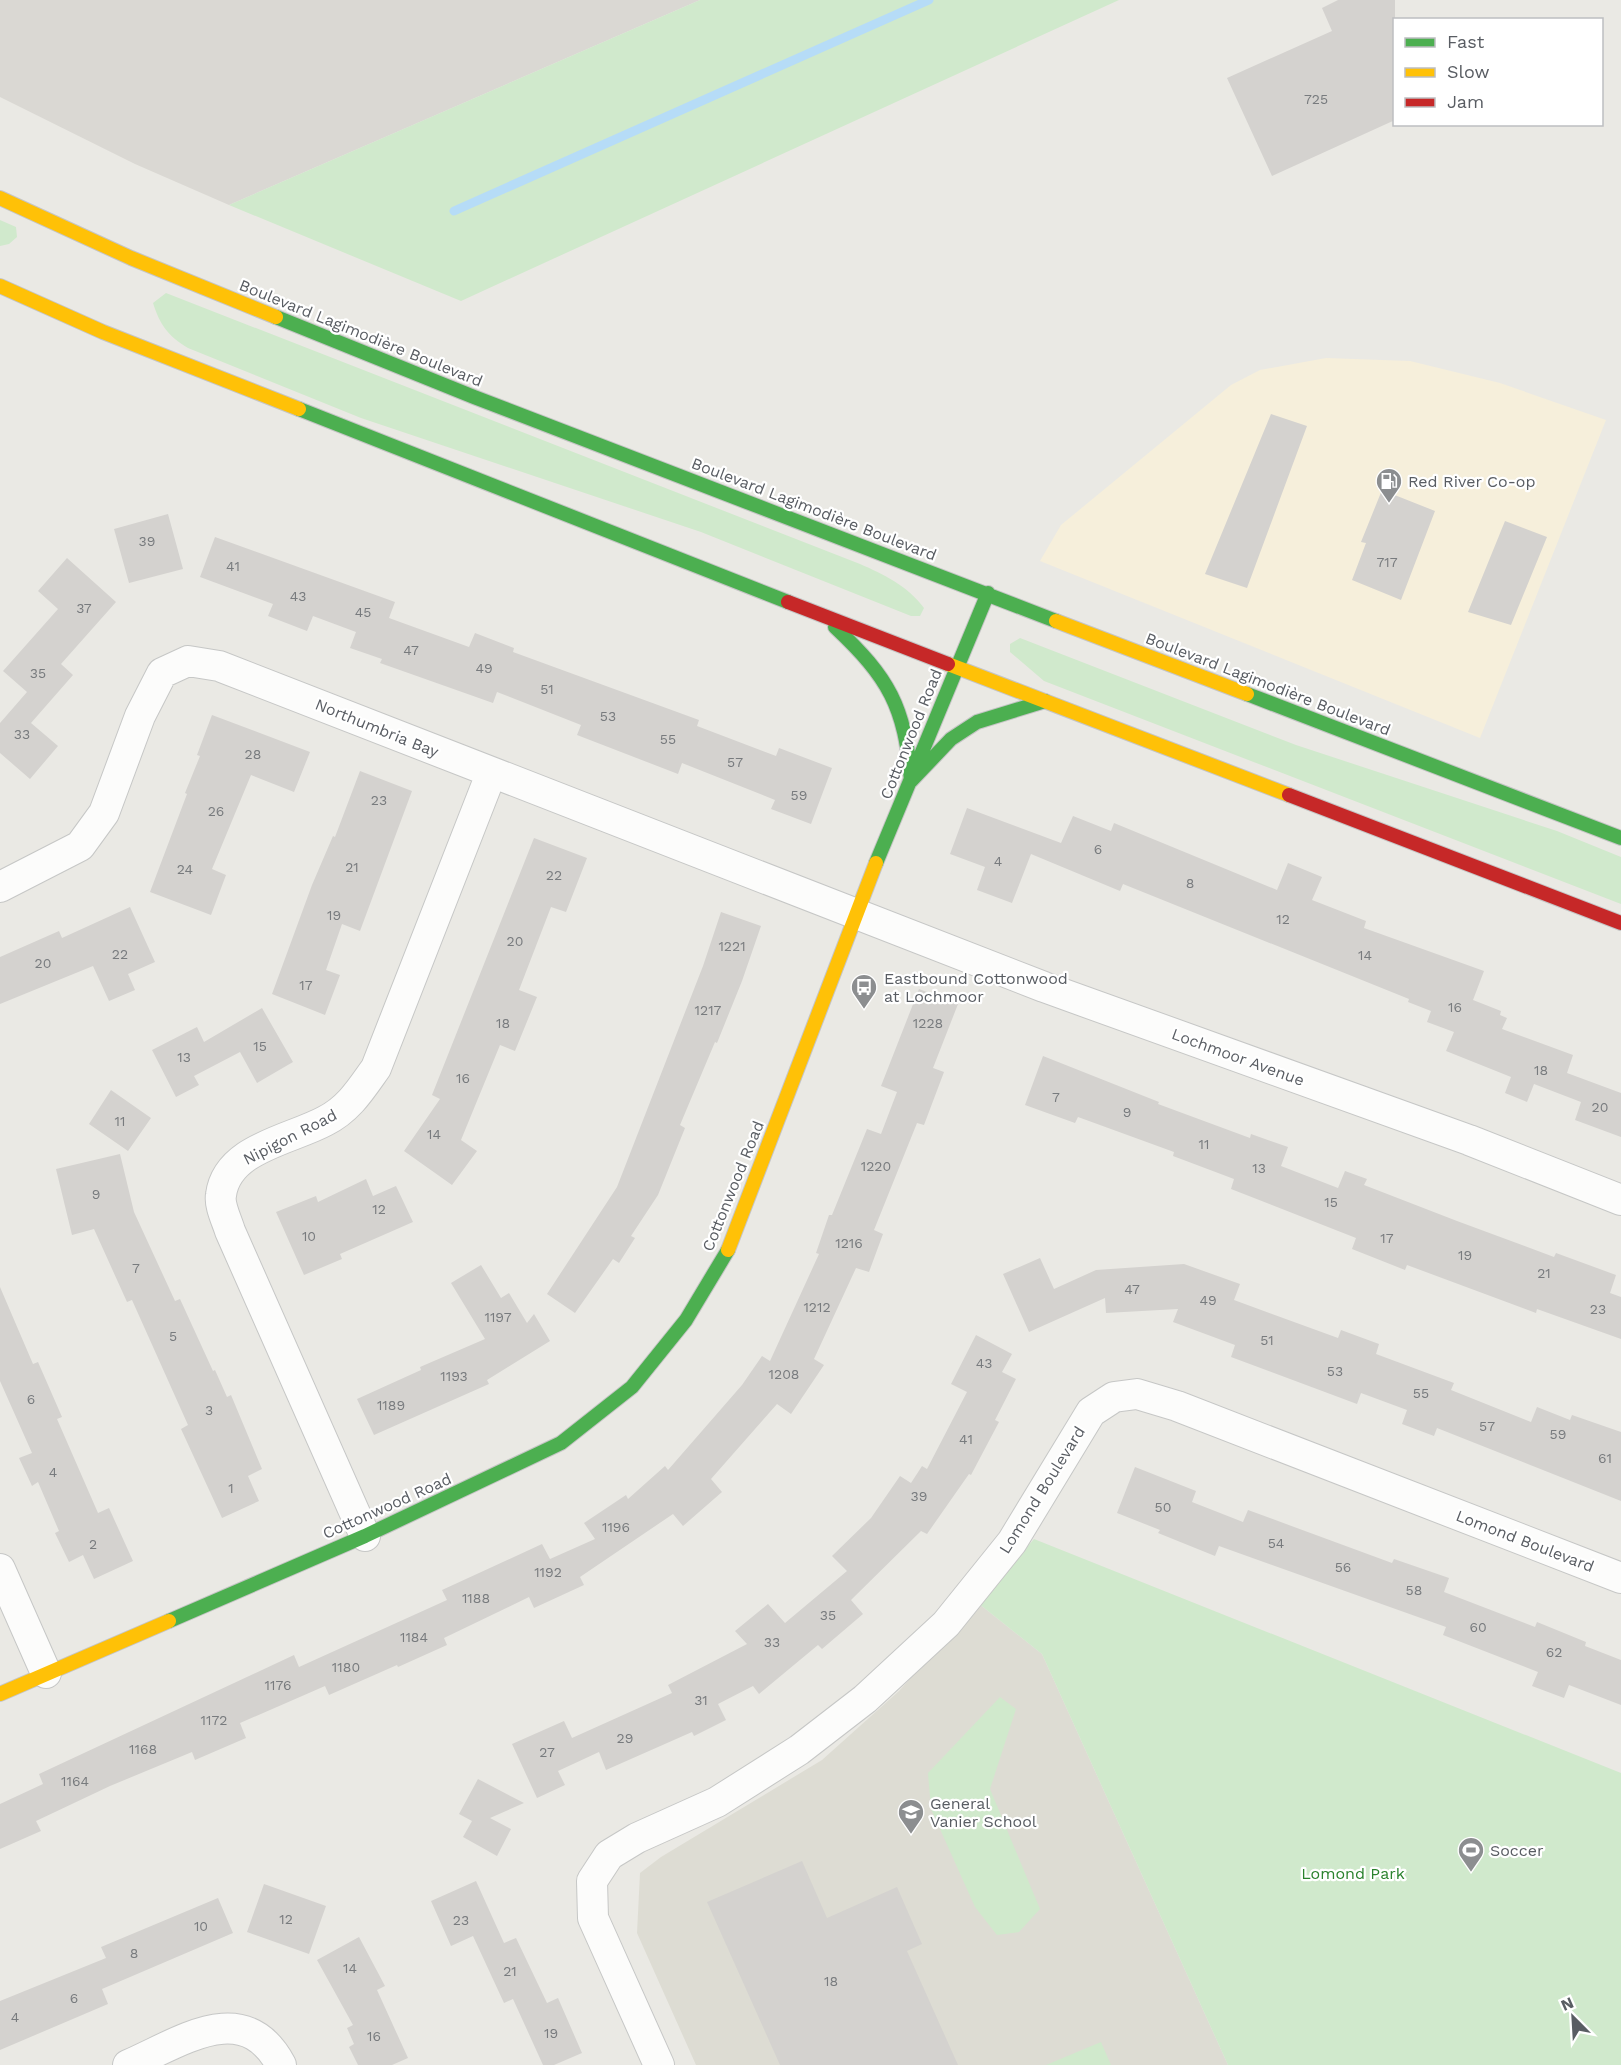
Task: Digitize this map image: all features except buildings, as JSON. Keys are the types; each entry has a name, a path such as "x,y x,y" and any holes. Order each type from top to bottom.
{"main road":[{"name":"Boulevard Lagimodière Boulevard","path":"0,198 131,258 474,397 1621,838"},
{"path":"0,286 114,336 825,617 1621,923"},
{"name":"Cottonwood Road","path":"0,1694 365,1536 561,1443 632,1387 686,1320 727,1252 856,913 988,593"},
{"path":"825,617 872,662 888,683 907,743 911,781"},
{"path":"911,781 951,739 977,722 1045,701"}],"street":[{"name":"Northumbria Bay","path":"0,887 80,846 104,813 140,716 162,673 188,661 219,666 491,774 856,913"},
{"name":"Nipigon Road","path":"365,1536 230,1231 220,1197 228,1171 249,1155 327,1121 351,1104 376,1068 491,774"},
{"name":"Lochmoor Avenue","path":"856,913 1044,987 1469,1140 1621,1200"},
{"name":"Lomond Boulevard","path":"659,2065 593,1918 592,1881 609,1855 637,1838 717,1802 799,1750 864,1699 946,1624 1012,1542 1091,1412 1114,1397 1137,1394 1177,1406 1621,1578"},
{"path":"0,1569 46,1673"},
{"path":"128,2065 207,2030 233,2026 262,2038 281,2065"}],"shaded area":[{"path":"0,0 700,0 229,205 135,164 0,97"},
{"path":"1326,358 1410,361 1500,383 1606,420 1480,738 1040,561 1061,525 1231,385 1260,370"},
{"name":"General Vanier School","path":"978,1603 1042,1654 1228,2065 696,2065 637,1933 640,1873 661,1857 822,1760 899,1691"}],"green space":[{"path":"700,0 1119,0 461,301 229,205"},
{"path":"0,220 16,227 17,237 9,244 0,246"},
{"path":"166,293 860,564 903,587 924,608 920,616 911,616 701,532 361,418 188,348 170,334 156,311 153,303"},
{"path":"1020,638 1296,745 1557,831 1621,857 1621,904 1044,681 1010,652 1010,644"},
{"name":"Lomond Park","path":"1034,1539 1621,1773 1621,2065 1228,2065 1042,1654 978,1603"},
{"path":"1000,1697 1016,1709 990,1789 1040,1909 1019,1932 997,1935 975,1907 931,1809 928,1773"},
{"path":"1101,2042 1111,2065 1046,2065"}],"waterway":[{"path":"454,211 929,0"}],"traffic: fast":[{"path":"276,317 474,397 1056,621"},
{"path":"299,409 788,602"},
{"path":"876,863 988,593"},
{"path":"835,627 869,662 891,695 904,732 911,781"},
{"path":"1247,694 1621,838"},
{"path":"911,781 951,739 977,722 1045,701"},
{"path":"169,1621 365,1536 561,1443 632,1387 686,1320 728,1250"}],"traffic: slow":[{"path":"0,198 131,258 276,317"},
{"path":"0,286 103,332 299,409"},
{"path":"1056,621 1247,694"},
{"path":"948,664 1289,795"},
{"path":"728,1250 876,863"},
{"path":"0,1694 169,1621"}],"traffic: jam":[{"path":"788,602 948,664"},
{"path":"1289,795 1621,923"}],"place":[{"name":"Red River Co-op","path":"1389,504"},
{"name":"Eastbound Cottonwood at Lochmoor","path":"864,1010"},
{"name":"General Vanier School","path":"911,1835"},
{"name":"Soccer","path":"1471,1873"}]}
